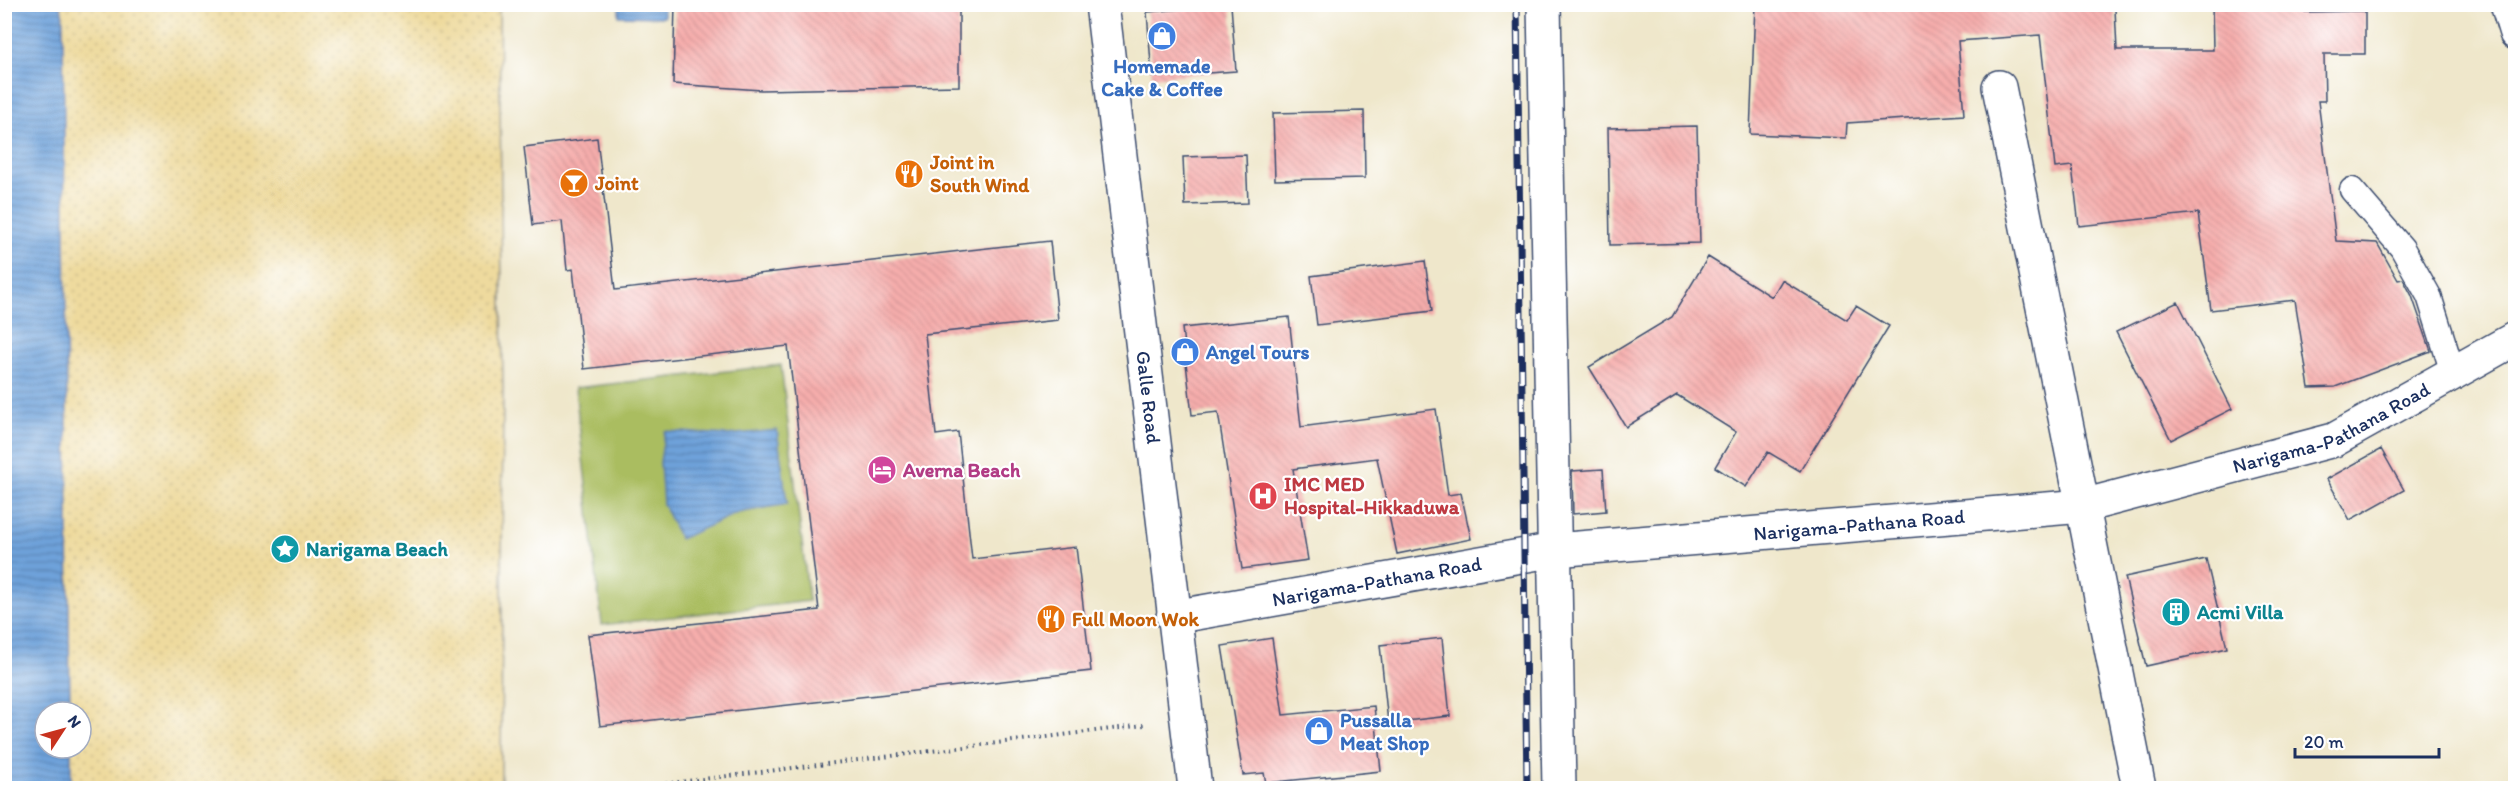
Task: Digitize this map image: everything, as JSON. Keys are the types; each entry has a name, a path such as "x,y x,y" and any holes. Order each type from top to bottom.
{"main road":[{"name":"Galle Road","path":"1102,4 1195,789"},
{"path":"1544,4 1559,789"},
{"path":"2507,4 2516,33"},
{"path":"1999,87 2139,789"},
{"name":"Narigama-Pathana Road","path":"1173,617 1555,550 2084,506 2334,440 2516,338"}],"lane":[{"path":"2352,190 2402,249 2429,296 2453,373"}],"path":[{"path":"630,789 1187,720"}],"green space":[{"path":"781,365 809,601 602,625 575,388","holes":["777,431 787,504 737,513 680,538 663,504 728,435"]}],"sand":[{"name":"Narigama Beach","path":"61,5 499,5 503,387 501,788 71,788 71,760 93,760 93,700 70,700"}],"water":[{"path":"5,4 61,5 63,18 70,700 33,700 33,760 71,760 71,788 5,788"},
{"path":"619,5 664,5 664,17 619,16"},
{"path":"777,430 787,504 737,513 680,539 663,504 660,462 665,431 728,435"}],"building":[{"path":"675,4 959,4 959,86 761,90 673,84"},
{"path":"1755,4 2091,4 2092,8 2115,9 2117,50 2213,50 2212,4 2305,4 2305,12 2365,11 2365,54 2324,54 2325,101 2318,101 2336,241 2377,243 2398,280 2403,279 2412,296 2431,351 2335,387 2309,388 2295,300 2211,310 2198,213 2079,226 2072,166 2055,168 2040,35 1958,41 1964,115 1847,123 1846,138 1750,134"},
{"path":"1231,5 1236,71 1152,77 1147,12"},
{"path":"1364,111 1365,178 1275,180 1273,113"},
{"path":"1697,126 1700,243 1610,245 1608,128"},
{"name":"Averna Beach","path":"597,138 615,290 1050,241 1058,320 925,334 936,435 958,432 972,559 1076,547 1091,671 600,726 588,635 819,610 788,346 584,369 573,269 567,270 562,221 533,225 524,147"},
{"path":"1246,155 1248,203 1185,205 1183,157"},
{"path":"1708,257 1772,297 1782,280 1847,320 1856,306 1889,326 1800,471 1768,452 1746,487 1715,467 1736,432 1677,395 1626,427 1589,367 1672,317"},
{"path":"1425,261 1432,311 1317,325 1311,276"},
{"path":"2178,302 2232,409 2171,440 2116,332"},
{"path":"1289,317 1301,427 1436,409 1448,495 1461,493 1471,539 1397,554 1377,458 1293,469 1308,560 1242,569 1218,412 1192,415 1182,328"},
{"path":"2381,449 2404,490 2350,520 2327,479"},
{"path":"1603,469 1606,511 1573,514 1572,471"},
{"name":"Acmi Villa","path":"2206,559 2227,648 2146,666 2125,577"},
{"name":"Pussalla Meat Shop","path":"1272,638 1283,715 1374,706 1381,771 1266,783 1264,773 1243,775 1222,646"},
{"path":"1442,638 1450,716 1388,723 1380,645"}],"railway":[{"path":"1517,4 1527,788"}],"place":[{"name":"Homemade Cake & Coffee","path":"1162,36"},
{"name":"Joint in South Wind","path":"909,174"},
{"name":"Joint","path":"574,183"},
{"name":"Angel Tours","path":"1185,352"},
{"name":"Averna Beach","path":"882,470"},
{"name":"IMC MED Hospital-Hikkaduwa","path":"1263,496"},
{"name":"Narigama Beach","path":"285,549"},
{"name":"Acmi Villa","path":"2176,612"},
{"name":"Full Moon Wok","path":"1051,619"},
{"name":"Pussalla Meat Shop","path":"1319,731"}]}
